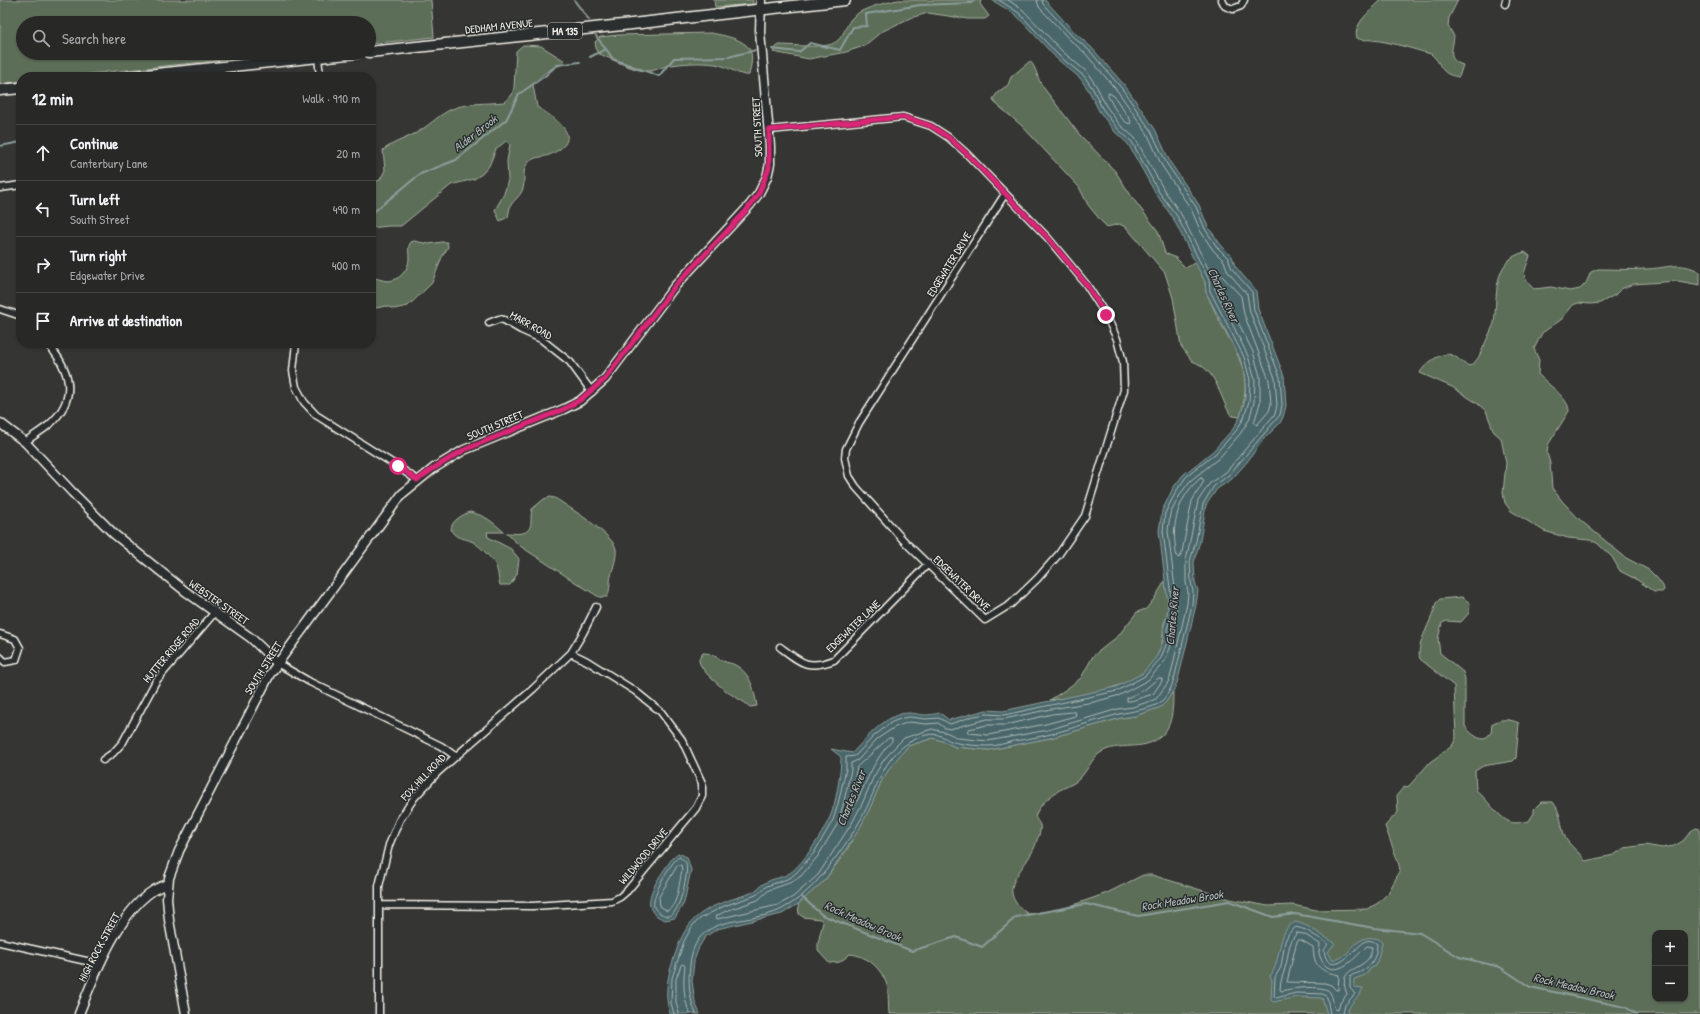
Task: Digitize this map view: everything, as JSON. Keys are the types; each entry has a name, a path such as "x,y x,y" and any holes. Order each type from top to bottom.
{"main road":[{"name":"DEDHAM AVENUE","path":"376,51 761,5 845,0"},
{"path":"176,72 290,60"},
{"path":"0,90 16,88"}],"street":[{"path":"1222,0 1225,6 1233,9 1241,6 1244,0"},
{"name":"SOUTH STREET","path":"186,1014 169,920 168,884 173,866 180,851 261,688 277,663 402,494 417,480 464,450 564,409 592,392 605,379 675,286 746,211 759,193 769,168 769,130 760,32 761,5"},
{"path":"318,60 320,72"},
{"name":"EDGEWATER DRIVE","path":"769,130 903,117 931,126 948,137 966,153 1048,238 1086,284 1106,315 1117,339 1123,362 1124,390 1085,516 1059,554 1036,579 1011,604 986,620 906,543 856,487 848,476 845,458 846,449 859,423 1005,194"},
{"path":"0,188 16,186"},
{"path":"0,309 16,314"},
{"name":"MARR ROAD","path":"489,323 499,319 504,320 541,339 570,362 592,392"},
{"path":"25,442 51,423 62,407 68,394 69,383 66,373 58,355 52,348"},
{"path":"295,348 293,371 296,387 304,402 316,415 398,466 417,480"},
{"name":"WEBSTER STREET","path":"0,423 25,442 114,534 155,568 251,638 277,663 310,682 442,746 456,756"},
{"name":"EDGEWATER LANE","path":"780,647 801,663 815,665 834,660 928,564"},
{"name":"FOX HILL ROAD","path":"379,1014 380,876 389,845 399,821 414,798 456,756 533,689 571,653 584,633 596,607"},
{"name":"HUTTER RIDGE ROAD","path":"103,760 114,753 123,742 156,681 215,612"},
{"path":"0,634 15,639 20,648 16,660 5,662 0,657"},
{"name":"WILDWOOD DRIVE","path":"380,905 533,906 612,902 627,891 691,815 701,798 702,782 682,740 673,726 641,695 587,661 571,653"},
{"name":"HIGH ROCK STREET","path":"79,1014 100,964 130,913 151,891 168,884"},
{"path":"0,942 100,964"}],"green space":[{"path":"0,0 431,0 434,37 376,43 376,16 16,16 16,60 221,60 108,72 16,72 16,82 0,84"},
{"path":"714,0 753,0 753,4 715,7"},
{"path":"898,0 981,0 980,4 989,16 985,19 968,19 928,13 910,18 881,32 864,46 846,52 809,59 773,52 779,45 814,46 832,44 840,38 854,16 875,6"},
{"path":"1381,0 1458,0 1449,18 1448,26 1454,36 1452,57 1458,63 1463,65 1459,77 1452,76 1444,71 1431,54 1387,42 1357,38 1356,33 1360,22"},
{"path":"710,33 734,38 749,48 752,59 749,75 742,74 719,65 703,63 672,65 650,71 640,70 597,53 595,42 600,37 618,35"},
{"path":"523,45 541,46 565,61 561,65 546,72 533,85 537,107 560,123 567,136 566,142 560,149 549,155 534,159 526,165 522,191 511,205 508,217 500,221 495,210 504,194 508,180 507,161 510,144 506,141 496,149 489,166 482,174 474,179 451,185 401,226 376,227 376,181 380,180 385,170 383,150 392,144 416,133 452,109 471,104 504,102 512,95 514,88 516,51"},
{"path":"1030,61 1043,87 1079,134 1115,171 1134,200 1158,231 1165,253 1176,258 1186,268 1196,262 1205,282 1206,292 1241,362 1245,382 1245,393 1240,417 1230,414 1212,376 1207,370 1192,361 1181,346 1173,298 1165,273 1126,227 1119,224 1107,227 1101,221 1088,205 1079,187 1021,125 995,103 993,99 998,92 1008,85 1011,77"},
{"path":"414,241 429,244 447,242 448,247 442,257 432,283 408,306 394,309 386,306 376,308 376,278 391,281 399,277 405,271 409,262 408,250 411,242"},
{"path":"1525,252 1530,256 1524,273 1526,280 1534,289 1551,287 1570,291 1580,289 1586,283 1591,272 1598,269 1653,269 1686,266 1700,272 1700,285 1678,281 1633,284 1621,289 1615,295 1600,303 1578,303 1573,305 1562,319 1542,333 1534,349 1539,360 1538,374 1562,396 1568,406 1569,411 1548,445 1547,453 1550,463 1552,488 1579,519 1626,558 1649,570 1663,586 1664,590 1662,592 1654,592 1639,581 1620,571 1612,557 1597,543 1590,540 1568,538 1544,531 1511,511 1505,503 1503,493 1506,463 1501,438 1494,432 1486,411 1477,403 1452,387 1420,373 1422,369 1435,358 1445,354 1450,354 1470,366 1475,362 1480,355 1494,323 1498,281 1501,271 1506,263 1514,256"},
{"path":"550,497 555,498 589,521 613,543 616,549 616,556 607,597 599,597 575,582 520,546 506,533 522,533 528,530 531,522 532,509 544,499"},
{"path":"470,512 488,519 504,532 487,532 488,537 511,549 519,559 517,574 510,585 500,585 495,563 481,548 471,541 458,537 451,530 457,519"},
{"path":"1165,581 1168,611 1164,623 1160,648 1157,656 1149,667 1138,676 1125,683 1110,688 1094,693 1050,700 1081,678 1093,656 1118,636 1137,612 1146,609"},
{"path":"1462,597 1470,603 1469,613 1461,622 1447,621 1442,623 1438,639 1440,653 1463,672 1465,679 1465,726 1473,735 1484,739 1491,733 1492,724 1495,722 1505,720 1519,723 1516,758 1513,761 1483,766 1475,771 1476,790 1501,816 1512,823 1529,821 1534,813 1534,809 1541,802 1553,802 1556,806 1565,837 1585,861 1614,855 1624,848 1645,845 1662,848 1674,846 1683,841 1691,831 1696,828 1700,829 1700,1014 889,1014 887,985 881,973 873,964 863,957 850,954 840,962 829,963 818,951 818,943 823,922 820,919 803,917 799,914 798,904 825,880 846,851 870,808 881,782 891,765 908,746 933,738 955,747 989,750 1050,738 1121,718 1135,716 1161,707 1173,692 1170,722 1168,728 1160,737 1153,742 1146,744 1107,749 1100,753 1077,781 1055,793 1041,806 1036,816 1036,819 1040,825 1038,837 1033,850 1012,886 1012,895 1017,904 1028,914 1062,909 1107,893 1143,875 1152,875 1230,899 1268,906 1293,905 1316,910 1367,909 1378,903 1388,893 1400,871 1385,826 1398,812 1397,795 1403,788 1409,786 1430,762 1452,746 1456,738 1454,686 1420,659 1419,653 1422,639 1432,617 1436,603 1440,599"},
{"path":"703,653 711,654 740,668 751,682 757,706 750,707 729,693 711,678 702,668 700,663 699,659"}],"water":[{"name":"Charles River","path":"992,0 1045,0 1076,34 1091,47 1126,87 1155,129 1170,162 1199,205 1208,227 1221,245 1232,256 1235,266 1256,291 1258,309 1284,376 1286,406 1283,417 1280,423 1263,440 1247,462 1232,479 1217,489 1206,505 1200,541 1194,562 1195,582 1198,591 1196,605 1178,680 1175,688 1161,707 1135,716 1121,718 1050,738 989,750 955,747 933,738 908,746 891,766 881,782 860,828 825,880 798,904 782,914 717,929 705,937 699,947 694,961 692,981 695,1002 700,1014 670,1014 667,1001 669,974 681,940 690,924 704,912 713,907 753,892 768,881 790,873 807,855 817,840 832,813 839,779 841,757 831,749 852,753 878,727 892,717 901,714 909,713 927,715 940,713 949,720 986,710 1003,711 1116,687 1143,673 1157,656 1164,639 1163,629 1167,616 1168,604 1159,531 1162,511 1173,488 1183,475 1213,451 1233,429 1240,417 1245,400 1246,380 1240,358 1206,292 1205,282 1173,218 1156,194 1128,144 1114,131 1099,111 1089,91 1080,78 1057,59 1017,16"},
{"path":"678,853 687,857 691,870 684,903 675,918 665,920 653,913 650,905 650,898 660,876 673,857"},
{"path":"1296,922 1307,926 1335,943 1328,952 1332,959 1338,959 1344,956 1363,939 1379,939 1382,943 1376,966 1371,968 1365,975 1354,979 1354,987 1363,988 1350,1006 1347,1014 1327,1014 1322,998 1297,997 1273,1002 1271,1000 1272,980 1270,976 1274,970 1282,938 1285,931"}],"waterway":[{"path":"574,0 589,20"},
{"name":"Alder Brook","path":"772,49 799,52 810,43 840,50 853,27 867,26 866,14 920,5 971,3 975,0"},
{"path":"596,36 605,48"},
{"name":"Alder Brook","path":"590,57 606,49 613,59 659,76 674,58 728,57 756,50"},
{"name":"Alder Brook","path":"376,210 420,174 456,160 506,120 519,94 545,76 557,65 580,62"},
{"name":"Alder Brook","path":"0,146 16,143"},
{"name":"Rock Meadow Brook","path":"802,897 822,915 912,951 956,937 982,947 1016,917 1086,904 1138,916 1229,901 1273,917 1295,914 1374,928 1420,933 1459,957 1500,967 1530,987 1625,1007 1637,1014"}],"route":[{"path":"398,466 417,480 464,450 564,409 595,389 605,379 675,286 746,211 759,193 769,168 769,130 903,117 931,126 948,137 966,153 1048,238 1086,284 1106,315"}]}
